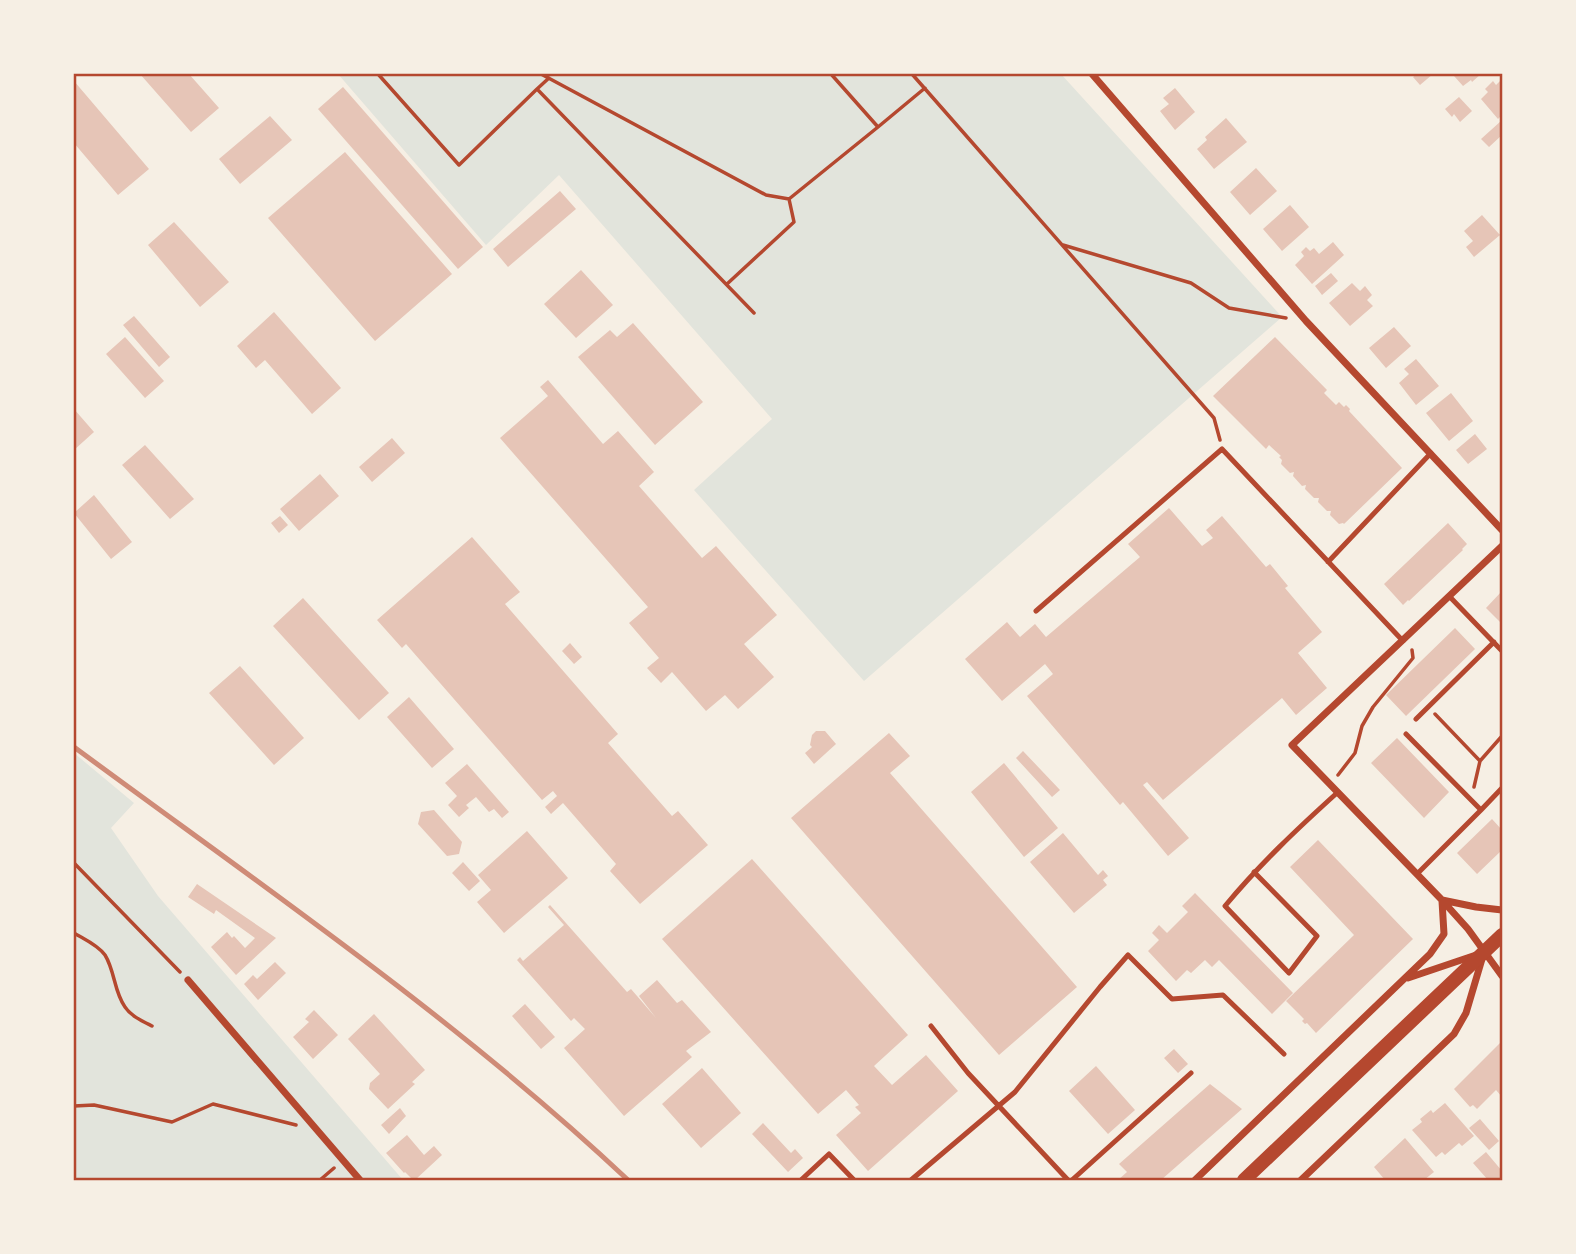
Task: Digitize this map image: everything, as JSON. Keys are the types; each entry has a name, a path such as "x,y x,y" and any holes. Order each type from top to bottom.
{"main road":[{"path":"1244,1181 1503,935"}],"street":[{"path":"1092,74 1306,321 1503,530"},
{"path":"1503,546 1292,744 1441,899 1468,929 1503,976"},
{"path":"1441,899 1503,910"},
{"path":"1195,1181 1430,954 1444,934 1441,899"},
{"path":"1404,980 1485,952"},
{"path":"1301,1181 1454,1034 1465,1013 1485,952"},
{"path":"188,980 360,1181"}],"lane":[{"path":"1036,611 1222,449 1404,640"},
{"path":"1328,562 1432,453"},
{"path":"1450,597 1503,651"},
{"path":"1416,719 1494,642"},
{"path":"1406,734 1481,810"},
{"path":"1417,874 1503,788"},
{"path":"1254,872 1317,936 1289,973 1225,906 1254,872 1338,792"},
{"path":"911,1181 1015,1092 1128,955 1172,999 1223,995 1284,1054"},
{"path":"931,1026 968,1073 1070,1181 1191,1073"},
{"path":"800,1181 830,1154 854,1181"}],"path":[{"path":"378,74 459,165 549,78"},
{"path":"541,74 766,195 789,199 925,88"},
{"path":"831,74 878,127"},
{"path":"912,74 1214,418 1222,449"},
{"path":"537,89 754,313"},
{"path":"727,284 794,222 789,199"},
{"path":"1063,246 1191,282 1229,308 1306,321"},
{"path":"1330,784 1355,753 1362,726 1373,707 1413,658 1413,652 1404,640"},
{"path":"1428,707 1480,761"},
{"path":"1470,798 1476,784 1480,761 1503,736"},
{"path":"74,863 188,980"},
{"path":"74,933 105,954 122,1003 133,1015 152,1026"},
{"path":"74,1105 94,1105 172,1122 213,1104 318,1130"}],"shaded area":[{"path":"338,74 1061,74 1282,317 864,681 694,490 772,419 559,175 486,245"},
{"path":"74,753 134,803 111,828 158,896 403,1180 74,1180"}],"building":[{"path":"140,74 189,74 219,108 191,132"},
{"path":"1417,74 1433,74 1420,85 1413,77"},
{"path":"1481,74 1463,86 1454,76"},
{"path":"1502,79 1502,115 1498,119 1481,99 1488,92 1485,89 1493,81 1496,85"},
{"path":"74,81 149,169 118,195 74,143"},
{"path":"343,87 483,247 458,269 318,109"},
{"path":"1175,88 1195,112 1175,130 1160,111 1169,104 1163,98"},
{"path":"1459,97 1472,111 1460,122 1454,114 1452,117 1445,109"},
{"path":"270,116 292,140 240,184 219,159"},
{"path":"1226,118 1247,142 1214,169 1197,149 1207,140 1205,137"},
{"path":"1501,121 1502,135 1489,147 1481,139"},
{"path":"345,152 452,274 375,341 268,218"},
{"path":"1256,168 1277,191 1250,215 1230,192"},
{"path":"560,191 576,209 508,267 493,249"},
{"path":"1290,205 1309,227 1282,251 1263,229"},
{"path":"1482,215 1500,235 1474,257 1466,247 1473,241 1464,231"},
{"path":"174,222 229,282 200,307 148,245"},
{"path":"1333,242 1344,255 1312,284 1295,265 1304,256 1301,252 1306,247 1310,251 1314,248 1319,254"},
{"path":"581,270 613,305 576,338 544,304"},
{"path":"1331,273 1338,281 1322,295 1315,286"},
{"path":"1352,283 1360,291 1365,286 1372,295 1367,300 1373,306 1350,326 1329,303"},
{"path":"274,312 341,388 312,414 265,360 256,368 237,346"},
{"path":"134,316 170,357 159,367 123,325"},
{"path":"633,323 703,402 655,445 578,357 610,330 617,337"},
{"path":"1394,327 1411,346 1386,368 1369,348"},
{"path":"125,337 164,381 145,398 106,354"},
{"path":"1275,337 1327,390 1324,393 1336,405 1339,402 1344,407 1346,405 1402,468 1344,524 1339,524 1330,515 1331,511 1327,511 1318,502 1319,498 1314,498 1305,489 1306,485 1302,486 1293,476 1294,472 1290,473 1281,464 1281,456 1269,445 1266,449 1213,396"},
{"path":"1416,359 1439,386 1416,405 1399,383 1409,374 1404,369"},
{"path":"548,380 603,444 618,431 654,472 639,486 702,558 716,546 777,615 744,644 774,677 738,709 725,695 706,711 672,672 661,683 647,668 659,658 629,623 648,607 500,438 548,396 540,387"},
{"path":"1451,393 1473,421 1449,441 1426,413"},
{"path":"74,409 94,432 74,450"},
{"path":"1475,434 1487,449 1468,464 1456,450"},
{"path":"392,438 405,453 372,482 359,467"},
{"path":"145,445 194,499 170,519 122,465"},
{"path":"320,474 339,496 299,531 280,509"},
{"path":"94,495 132,542 111,559 74,513"},
{"path":"1169,508 1202,546 1213,538 1206,530 1222,516 1266,567 1270,564 1288,586 1285,588 1322,632 1298,653 1327,688 1296,715 1282,698 1163,800 1147,782 1143,785 1189,838 1168,856 1123,802 1120,805 1027,696 1053,674 1045,664 1002,701 965,659 1007,622 1020,637 1035,624 1046,637 1140,557 1128,544"},
{"path":"280,516 288,525 279,533 271,523"},
{"path":"1448,523 1467,544 1403,605 1384,584"},
{"path":"472,537 520,592 505,604 618,734 608,743 672,816 678,811 708,845 640,904 610,871 616,864 563,803 551,814 545,807 557,796 553,791 542,800 406,644 402,648 377,620"},
{"path":"1502,591 1502,624 1486,608"},
{"path":"303,598 389,693 359,720 273,626"},
{"path":"1455,628 1475,649 1406,716 1386,695"},
{"path":"570,643 582,657 574,664 562,651"},
{"path":"240,666 304,738 274,765 209,693"},
{"path":"409,697 454,749 432,768 387,717"},
{"path":"816,731 825,731 836,744 814,764 805,753 812,747 812,735"},
{"path":"889,733 910,756 890,773 1077,987 999,1055 791,818"},
{"path":"1397,738 1449,792 1424,818 1371,763"},
{"path":"1023,751 1060,790 1052,797 1016,758"},
{"path":"1004,763 1058,828 1024,857 971,792"},
{"path":"467,764 509,812 502,818 494,809 489,812 476,797 466,805 469,808 459,817 448,805 457,796 445,783"},
{"path":"434,810 462,842 459,854 447,856 418,824 421,812"},
{"path":"1492,819 1502,830 1502,850 1477,874 1457,853"},
{"path":"527,831 568,878 504,933 477,902 491,890 478,875"},
{"path":"1063,833 1098,875 1103,870 1108,876 1103,880 1107,885 1074,913 1030,862"},
{"path":"1318,840 1413,939 1316,1033 1286,1001 1354,935 1290,867"},
{"path":"752,859 908,1035 874,1066 892,1085 926,1055 958,1091 868,1171 836,1135 861,1113 855,1107 859,1105 846,1090 818,1114 662,939"},
{"path":"463,862 480,881 469,891 452,873"},
{"path":"197,884 276,938 236,975 211,947 227,932 245,948 255,938 216,910 214,914 188,897"},
{"path":"1195,893 1293,993 1272,1014 1219,960 1212,967 1205,960 1191,973 1187,970 1176,981 1148,951 1159,940 1152,933 1159,925 1167,933 1188,912 1182,906"},
{"path":"550,905 627,992 631,989 656,1018 639,996 657,980 677,1003 682,1000 711,1032 686,1051 692,1057 624,1116 564,1048 585,1029 574,1018 571,1021 517,960 520,957 523,961 564,925 548,907"},
{"path":"275,962 286,973 258,1000 244,984 253,975 257,979"},
{"path":"525,1004 555,1037 541,1049 512,1016"},
{"path":"314,1010 338,1035 313,1059 293,1037 309,1022 305,1019"},
{"path":"374,1014 425,1070 412,1082 415,1084 388,1109 369,1089 370,1083 380,1074 348,1039"},
{"path":"1502,1041 1502,1097 1496,1090 1477,1109 1473,1105 1470,1107 1454,1089"},
{"path":"1174,1049 1188,1064 1178,1073 1164,1058"},
{"path":"1096,1066 1135,1110 1108,1134 1069,1091"},
{"path":"702,1068 741,1113 701,1148 662,1104"},
{"path":"1210,1084 1242,1109 1161,1180 1118,1180 1127,1172 1119,1164"},
{"path":"1445,1103 1474,1136 1462,1146 1459,1143 1445,1155 1442,1152 1436,1157 1412,1130 1431,1110 1433,1113"},
{"path":"400,1108 406,1116 389,1134 381,1125"},
{"path":"1480,1119 1499,1141 1489,1150 1469,1128"},
{"path":"763,1123 791,1153 795,1149 803,1158 788,1172 752,1134"},
{"path":"407,1135 424,1155 434,1146 442,1155 415,1180 404,1173 386,1153"},
{"path":"1405,1138 1434,1172 1424,1180 1385,1180 1374,1167"},
{"path":"1486,1152 1502,1171 1502,1180 1488,1180 1473,1163"}],"railway":[{"path":"74,747 427,1009 496,1064 628,1180"}]}
